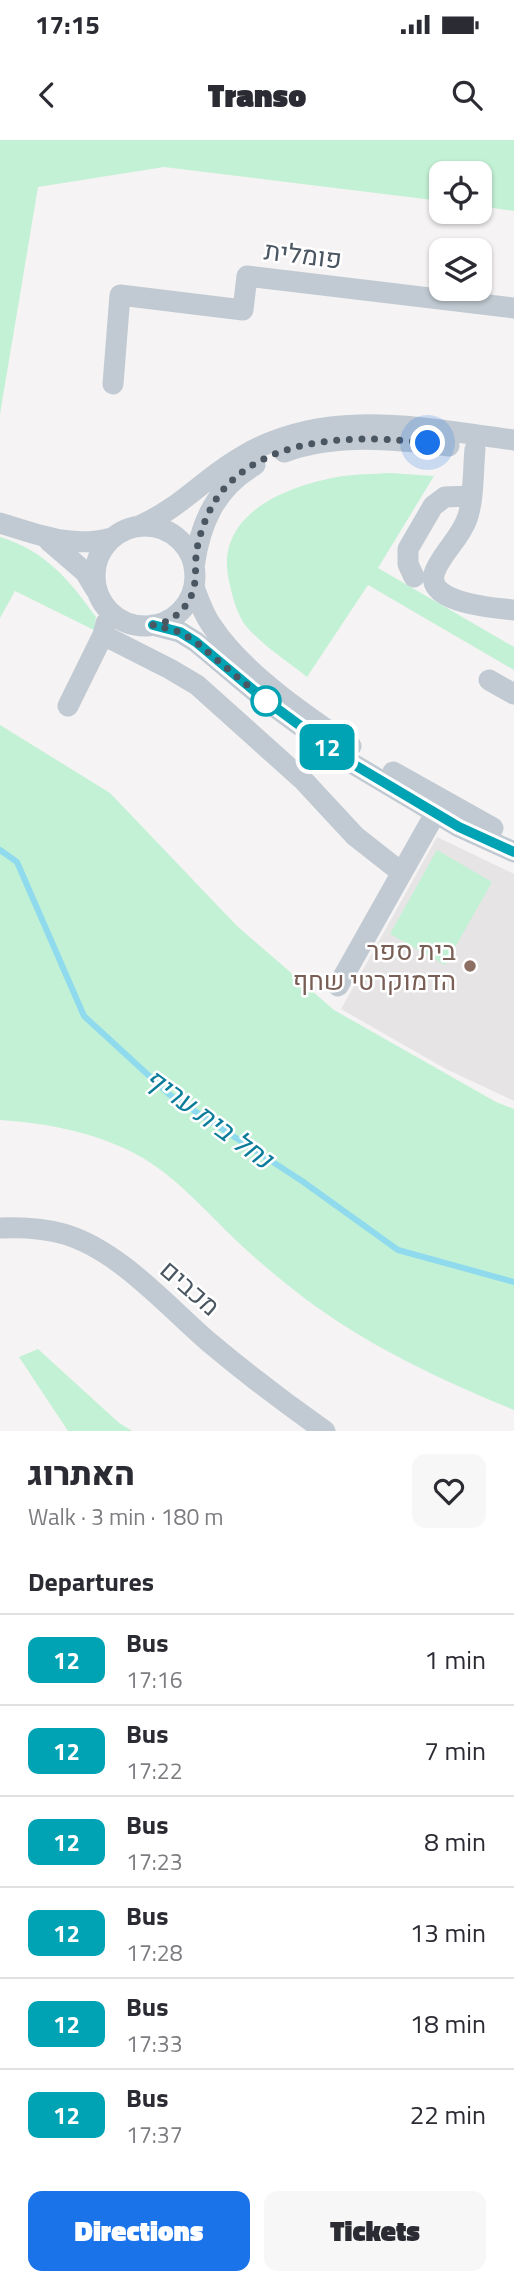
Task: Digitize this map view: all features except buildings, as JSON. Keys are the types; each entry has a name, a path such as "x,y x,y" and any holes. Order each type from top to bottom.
{"street":[{"name":"פומלית","path":"113,384 120,295 243,310 247,276 514,308"},
{"path":"97,590 95,568 103,547 111,538 123,530 139,526 175,508 241,456 269,442 299,432 349,424 396,424 514,440"},
{"path":"44,537 85,572 103,604 110,611 128,623 144,626 159,624 181,611 191,596 204,524 216,499 234,479 269,457 323,442 378,439 514,454"},
{"path":"475,449 469,514 437,566 433,575 435,584 441,592 467,604 514,610"},
{"path":"414,577 408,564 408,549 433,506 445,497 470,496"},
{"path":"0,523 70,542 111,538"},
{"path":"139,526 151,526 172,533 188,549 194,577 211,626 231,651 261,678 348,744 378,763 514,838"},
{"path":"68,706 103,635 110,611"},
{"path":"153,625 180,632 196,642 302,729 348,761 435,814 514,852"},
{"path":"103,635 197,685 304,781 355,836 402,873"},
{"path":"489,680 514,694"},
{"path":"338,986 435,814"},
{"name":"מכבים","path":"0,1228 31,1227 65,1234 101,1252 141,1282 262,1387 325,1431"}],"shaded area":[{"name":"בית ספר הדמוקרטי שחף","path":"437,837 514,874 514,1101 446,1069 341,1009"}],"green space":[{"path":"0,140 514,140 514,211 492,208 492,161 429,161 429,200 164,167 38,187 0,414"},
{"path":"390,473 434,476 378,568 514,647 514,670 368,585 307,677 275,653 246,626 237,611 229,581 227,558 232,538 243,522 258,508 296,488 337,477"},
{"path":"0,537 31,550 55,568 96,617 94,630 15,591 0,618"},
{"path":"0,725 110,793 237,926 334,1010 496,1102 514,1109 514,1410 405,1360 352,1331 295,1291 242,1246 183,1188 143,1158 92,1136 37,1124 0,1120"},
{"path":"437,850 492,882 445,965 390,934"},
{"path":"38,1349 118,1422 132,1431 68,1431 19,1357"}],"waterway":[{"name":"נחל בית עריף","path":"0,850 17,862 84,1016 170,1095 302,1181 398,1250 514,1282"}],"bus line":[{"name":"12","path":"153,625 180,632 196,642 302,729 348,761 459,827 514,852"}],"place":[{"name":"בית ספר הדמוקרטי שחף","path":"470,966"}],"route":[{"path":"266,701 196,642 180,632 153,625 174,617 191,596 197,546 212,506 221,492 249,468 269,457 298,447 323,442 378,439 428,443"}]}
